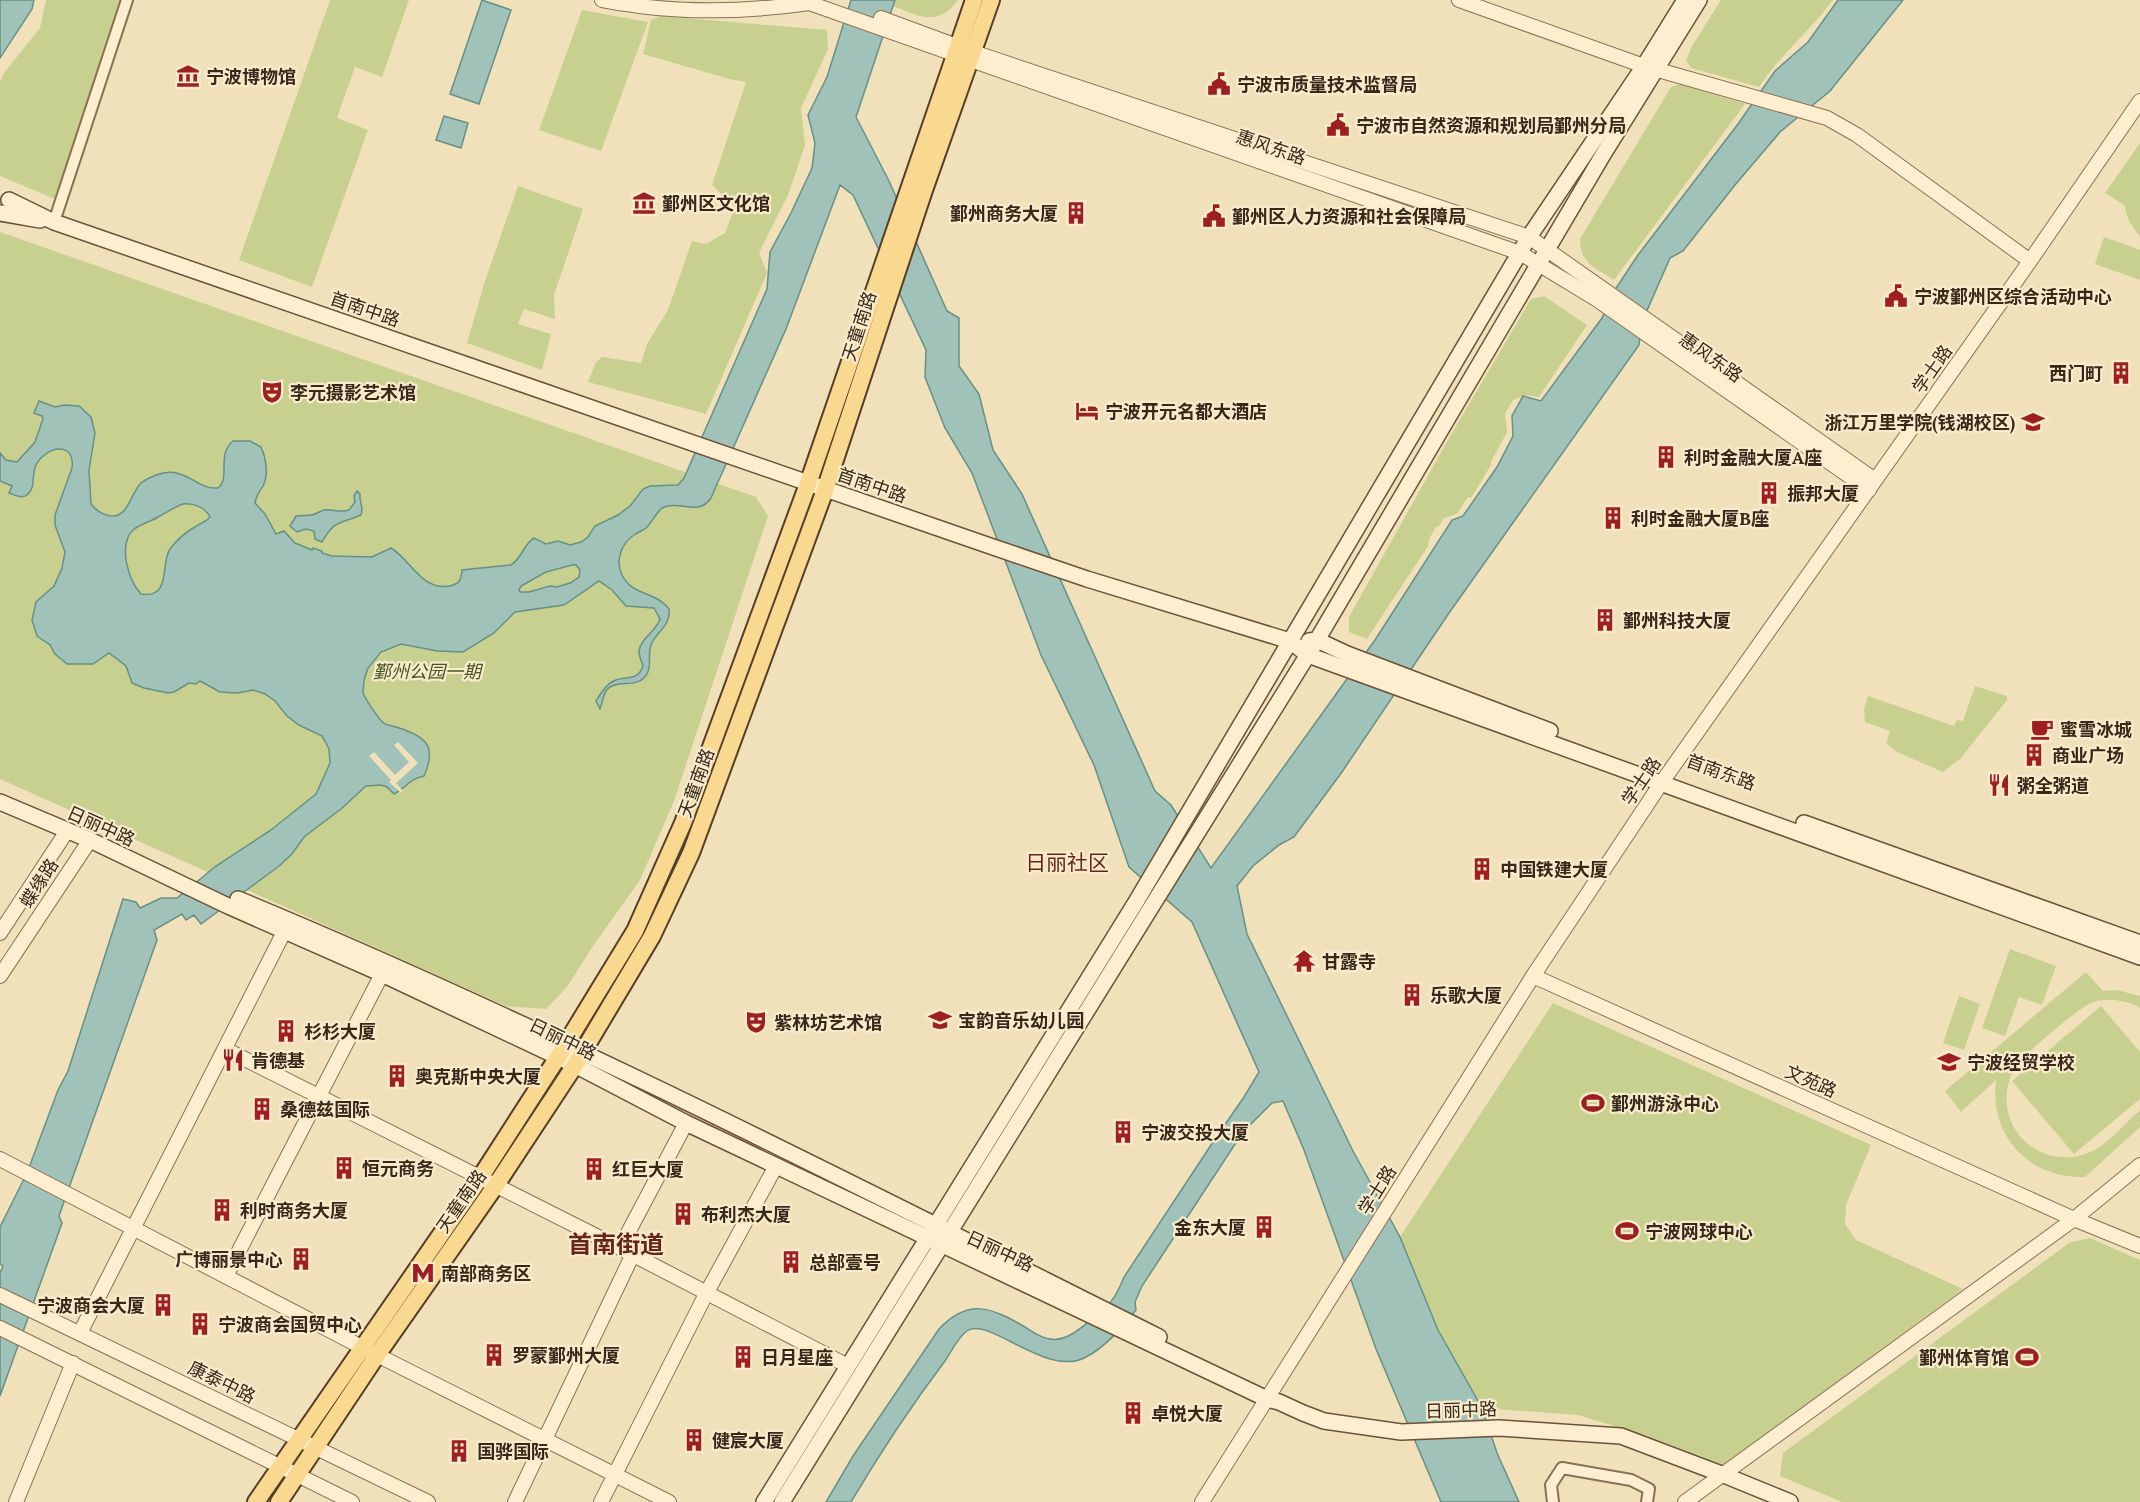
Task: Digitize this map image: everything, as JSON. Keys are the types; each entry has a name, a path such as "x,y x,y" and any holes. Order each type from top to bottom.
{"main road":[{"path":"964,53 974,0"},
{"name":"天童南路","path":"279,1502 316,1448 370,1352 562,1051 635,931 683,823 808,484 898,222 964,53 992,0"},
{"path":"943,1227 1143,920 1308,655 1547,249 1650,67 1684,0"},
{"path":"782,1502 1529,237 1699,0"},
{"name":"天童南路","path":"256,1502 299,1439 370,1352 496,1185 579,1059 652,936 691,853 825,490 923,193 964,53"},
{"name":"首南中路","path":"9,200 54,222 825,490 1087,579 1290,641"},
{"name":"首南中路","path":"0,213 54,222"},
{"name":"首南东路","path":"1290,641 1317,640 1347,654 1565,737 1665,778 2140,957"},
{"path":"1290,641 1308,655"},
{"name":"首南东路","path":"1308,655 2140,943"},
{"name":"日丽中路","path":"0,792 70,827 90,840 186,881"},
{"name":"日丽中路","path":"0,802 70,827"},
{"path":"70,827 233,903"},
{"name":"日丽中路","path":"233,903 285,930 382,974 562,1051"},
{"name":"日丽中路","path":"233,903 562,1051 943,1227 1081,1304 1303,1413 1324,1421 1401,1432 1499,1428 1621,1436 1790,1502"},
{"name":"日丽中路","path":"579,1059 686,1123 935,1241 1081,1304"},
{"path":"764,1502 848,1366 935,1241"}],"street":[{"path":"54,222 128,0"},
{"name":"惠风东路","path":"602,0 665,9 694,10 779,7 809,3 843,8"},
{"name":"惠风东路","path":"831,0 843,8 889,26 1520,253 1600,294"},
{"path":"1459,0 1650,67 1827,118 1857,135 2030,261"},
{"name":"惠风东路","path":"964,53 1529,237 1547,249 1600,294 1872,485"},
{"name":"学士路","path":"1202,1502 1273,1397 1341,1281 1533,976 1665,778 2030,261 2140,101"},
{"name":"蝶缘路","path":"0,933 70,827"},
{"name":"蝶缘路","path":"0,976 90,840"},
{"path":"80,1333 285,930"},
{"path":"226,1276 382,974"},
{"name":"文苑路","path":"1533,976 2074,1219 2140,1246"},
{"path":"225,1049 848,1366"},
{"path":"515,1502 686,1123"},
{"path":"0,1159 370,1352 669,1502"},
{"path":"1685,1502 2074,1219 2140,1165"},
{"path":"601,1502 706,1294 776,1166"},
{"name":"康泰中路","path":"0,1295 428,1502"},
{"path":"0,1328 352,1502"},
{"path":"16,1502 73,1363"},
{"path":"1553,1502 1551,1485 1562,1468 1630,1480 1649,1489 1647,1502"}],"green space":[{"path":"46,0 121,0 55,199 0,176 0,81 40,28"},
{"path":"330,0 409,0 382,77 355,67 337,118 368,130 312,287 239,260"},
{"path":"895,0 958,0 943,14 928,17 893,6"},
{"path":"1721,0 1833,0 1776,64 1759,87 1691,68 1686,60 1692,46"},
{"path":"582,10 648,22 601,151 539,130"},
{"path":"661,16 827,30 828,49 801,108 805,145 788,195 759,253 767,273 706,414 588,382 596,362 602,357 641,363 647,344 668,310 692,241 706,244 725,233 735,207 712,185 746,82 643,54 651,20"},
{"path":"1680,84 1745,104 1614,280 1586,260 1580,239 1671,87"},
{"path":"2140,143 2140,237 2129,221 2124,205 2105,193"},
{"path":"518,186 583,209 554,295 555,319 524,309 518,324 551,334 542,370 467,343 485,281"},
{"name":"鄞州公园一期","path":"0,232 756,497 768,516 674,801 640,880 567,987 546,1009 506,1006 0,779"},
{"path":"2104,237 2140,250 2140,280 2095,264"},
{"path":"1544,296 1587,325 1539,397 1526,395 1513,400 1505,414 1507,432 1471,498 1468,497 1457,514 1444,518 1436,527 1428,546 1367,639 1349,632 1349,617 1449,438 1531,299"},
{"path":"1975,686 2007,696 2007,700 1960,759 1943,772 1897,752 1886,743 1890,731 1865,722 1864,709 1868,696 1954,726 1957,720 1963,721"},
{"path":"2010,949 2056,966 2042,1005 2019,997 2005,1036 1982,1028"},
{"path":"2086,972 2103,991 2117,990 2140,996 2140,1008 2122,1001 2103,1000 2091,1003 2044,1039 2018,1063 2012,1072 2008,1085 2007,1103 2011,1120 2019,1135 2031,1146 2045,1154 2061,1157 2079,1156 2096,1149 2140,1110 2140,1127 2085,1177 2065,1176 2046,1171 2030,1162 2006,1136 1999,1119 1996,1080 1961,1112 1945,1091"},
{"path":"1959,996 1980,1004 1964,1050 1943,1043"},
{"name":"宁波网球中心","path":"1553,1003 1871,1145 1846,1205 1845,1224 1856,1240 1963,1289 1724,1465 1650,1437 1578,1415 1482,1408 1438,1330 1400,1237"},
{"path":"2101,1006 2140,1052 2140,1099 2074,1154 2012,1081"},
{"name":"鄞州体育馆","path":"2090,1238 2140,1260 2140,1502 1842,1502 1780,1476 1783,1453 2069,1243"}],"water":[{"path":"0,0 34,0 32,9 0,58"},
{"path":"482,0 511,10 479,104 450,94"},
{"path":"851,0 895,0 856,117 889,181 947,311 959,318 959,366 979,394 993,450 1022,494 1155,791 1171,805 1211,868 1375,640 1452,520 1463,516 1497,467 1513,436 1512,416 1523,396 1541,401 1602,318 1614,291 1638,255 1738,124 1775,71 1808,42 1838,0 1903,0 1830,91 1780,132 1683,251 1670,258 1642,322 1639,345 1449,613 1342,772 1294,837 1279,845 1253,866 1237,886 1247,934 1353,1151 1400,1237 1438,1330 1482,1408 1497,1453 1519,1502 1441,1502 1376,1349 1304,1150 1283,1101 1272,1103 1243,1132 1142,1286 1135,1302 1136,1310 1107,1342 1094,1353 1071,1362 1054,1360 1037,1354 989,1331 977,1328 967,1331 908,1412 851,1502 826,1502 853,1456 939,1329 950,1319 971,1309 981,1309 1013,1320 1040,1336 1061,1339 1077,1331 1107,1305 1259,1072 1192,922 1129,867 1094,765 1041,655 972,473 945,428 925,377 926,350 853,195 840,185 786,329 711,498 706,504 695,507 670,505 664,507 646,528 629,539 620,553 620,570 627,582 638,591 658,599 669,609 666,625 651,645 649,669 645,677 641,681 610,687 605,693 600,709 596,701 607,686 613,681 635,676 641,671 643,666 639,654 640,647 660,619 654,608 626,606 612,590 599,581 564,605 515,612 494,633 463,652 437,651 401,644 381,652 368,668 363,693 385,724 409,731 427,744 430,758 424,776 394,794 381,785 366,786 341,809 304,837 292,854 279,866 201,924 194,915 186,920 182,914 154,930 157,940 59,1216 62,1223 0,1396 0,1273 3,1266 0,1264 0,1227 27,1173 58,1090 68,1071 123,899 136,902 140,908 161,898 177,898 216,866 271,830 316,794 330,763 329,749 322,736 299,725 265,694 253,690 238,693 220,692 200,681 196,684 189,683 168,693 132,683 126,666 109,653 93,664 67,664 55,654 50,645 37,636 32,620 36,602 54,586 62,568 65,552 55,525 55,515 72,468 72,461 67,451 63,449 47,453 35,467 30,491 27,495 20,497 9,493 12,486 0,481 0,453 6,460 17,462 35,442 43,419 42,416 34,413 39,401 55,407 79,406 91,417 95,433 89,470 91,504 103,514 113,516 122,513 140,484 166,472 183,475 210,488 218,488 222,484 224,459 228,447 233,441 250,441 261,447 266,466 265,482 255,503 265,514 276,534 284,531 295,543 332,556 372,557 391,548 424,579 440,586 458,583 462,570 511,565 534,538 546,544 558,541 570,545 581,542 588,537 595,526 618,515 630,506 643,489 650,486 678,485 684,478 767,289 770,252 812,168 815,143 808,115 827,77","holes":["183,504 198,506 210,517 185,534 170,549 161,586 157,591 151,594 141,594 132,580 126,562 126,544 129,536 139,526","576,565 580,570 579,577 570,583 529,592 519,590 521,586 546,572"]},
{"path":"444,116 468,123 461,148 436,140"},
{"path":"357,491 360,494 361,515 335,526 322,542 315,539 314,531 306,529 297,532 290,526 296,516 313,515 324,510 349,510 355,502 354,496"}],"pier":[{"path":"398,742 418,763 396,783 403,791 401,793 389,782 391,780 369,756 374,752 395,775 409,762 394,745"}],"place":[{"name":"宁波博物馆","path":"188,76"},
{"name":"宁波市质量技术监督局","path":"1219,84"},
{"name":"宁波市自然资源和规划局鄞州分局","path":"1338,125"},
{"name":"鄞州区文化馆","path":"644,203"},
{"name":"鄞州商务大厦","path":"1076,213"},
{"name":"鄞州区人力资源和社会保障局","path":"1214,216"},
{"name":"宁波鄞州区综合活动中心","path":"1896,296"},
{"name":"西门町","path":"2121,373"},
{"name":"李元摄影艺术馆","path":"272,392"},
{"name":"宁波开元名都大酒店","path":"1087,411"},
{"name":"浙江万里学院(钱湖校区)","path":"2033,422"},
{"name":"利时金融大厦A座","path":"1666,457"},
{"name":"振邦大厦","path":"1769,493"},
{"name":"利时金融大厦B座","path":"1613,518"},
{"name":"鄞州科技大厦","path":"1605,620"},
{"name":"蜜雪冰城","path":"2042,729"},
{"name":"商业广场","path":"2034,755"},
{"name":"粥全粥道","path":"1999,785"},
{"name":"中国铁建大厦","path":"1482,869"},
{"name":"甘露寺","path":"1304,961"},
{"name":"乐歌大厦","path":"1412,995"},
{"name":"宝韵音乐幼儿园","path":"940,1020"},
{"name":"紫林坊艺术馆","path":"756,1022"},
{"name":"杉杉大厦","path":"286,1031"},
{"name":"肯德基","path":"233,1060"},
{"name":"宁波经贸学校","path":"1949,1062"},
{"name":"奥克斯中央大厦","path":"397,1076"},
{"name":"鄞州游泳中心","path":"1593,1103"},
{"name":"桑德兹国际","path":"262,1109"},
{"name":"宁波交投大厦","path":"1123,1132"},
{"name":"恒元商务","path":"344,1168"},
{"name":"红巨大厦","path":"594,1169"},
{"name":"利时商务大厦","path":"222,1210"},
{"name":"布利杰大厦","path":"683,1214"},
{"name":"金东大厦","path":"1264,1227"},
{"name":"宁波网球中心","path":"1627,1231"},
{"name":"广博丽景中心","path":"301,1259"},
{"name":"总部壹号","path":"791,1262"},
{"name":"南部商务区","path":"423,1273"},
{"name":"宁波商会大厦","path":"163,1305"},
{"name":"宁波商会国贸中心","path":"200,1324"},
{"name":"罗蒙鄞州大厦","path":"494,1355"},
{"name":"日月星座","path":"743,1357"},
{"name":"鄞州体育馆","path":"2027,1357"},
{"name":"卓悦大厦","path":"1133,1413"},
{"name":"健宸大厦","path":"694,1440"},
{"name":"国骅国际","path":"459,1451"}],"district":[{"name":"日丽社区","path":"1067,862"},
{"name":"首南街道","path":"616,1244"}]}
